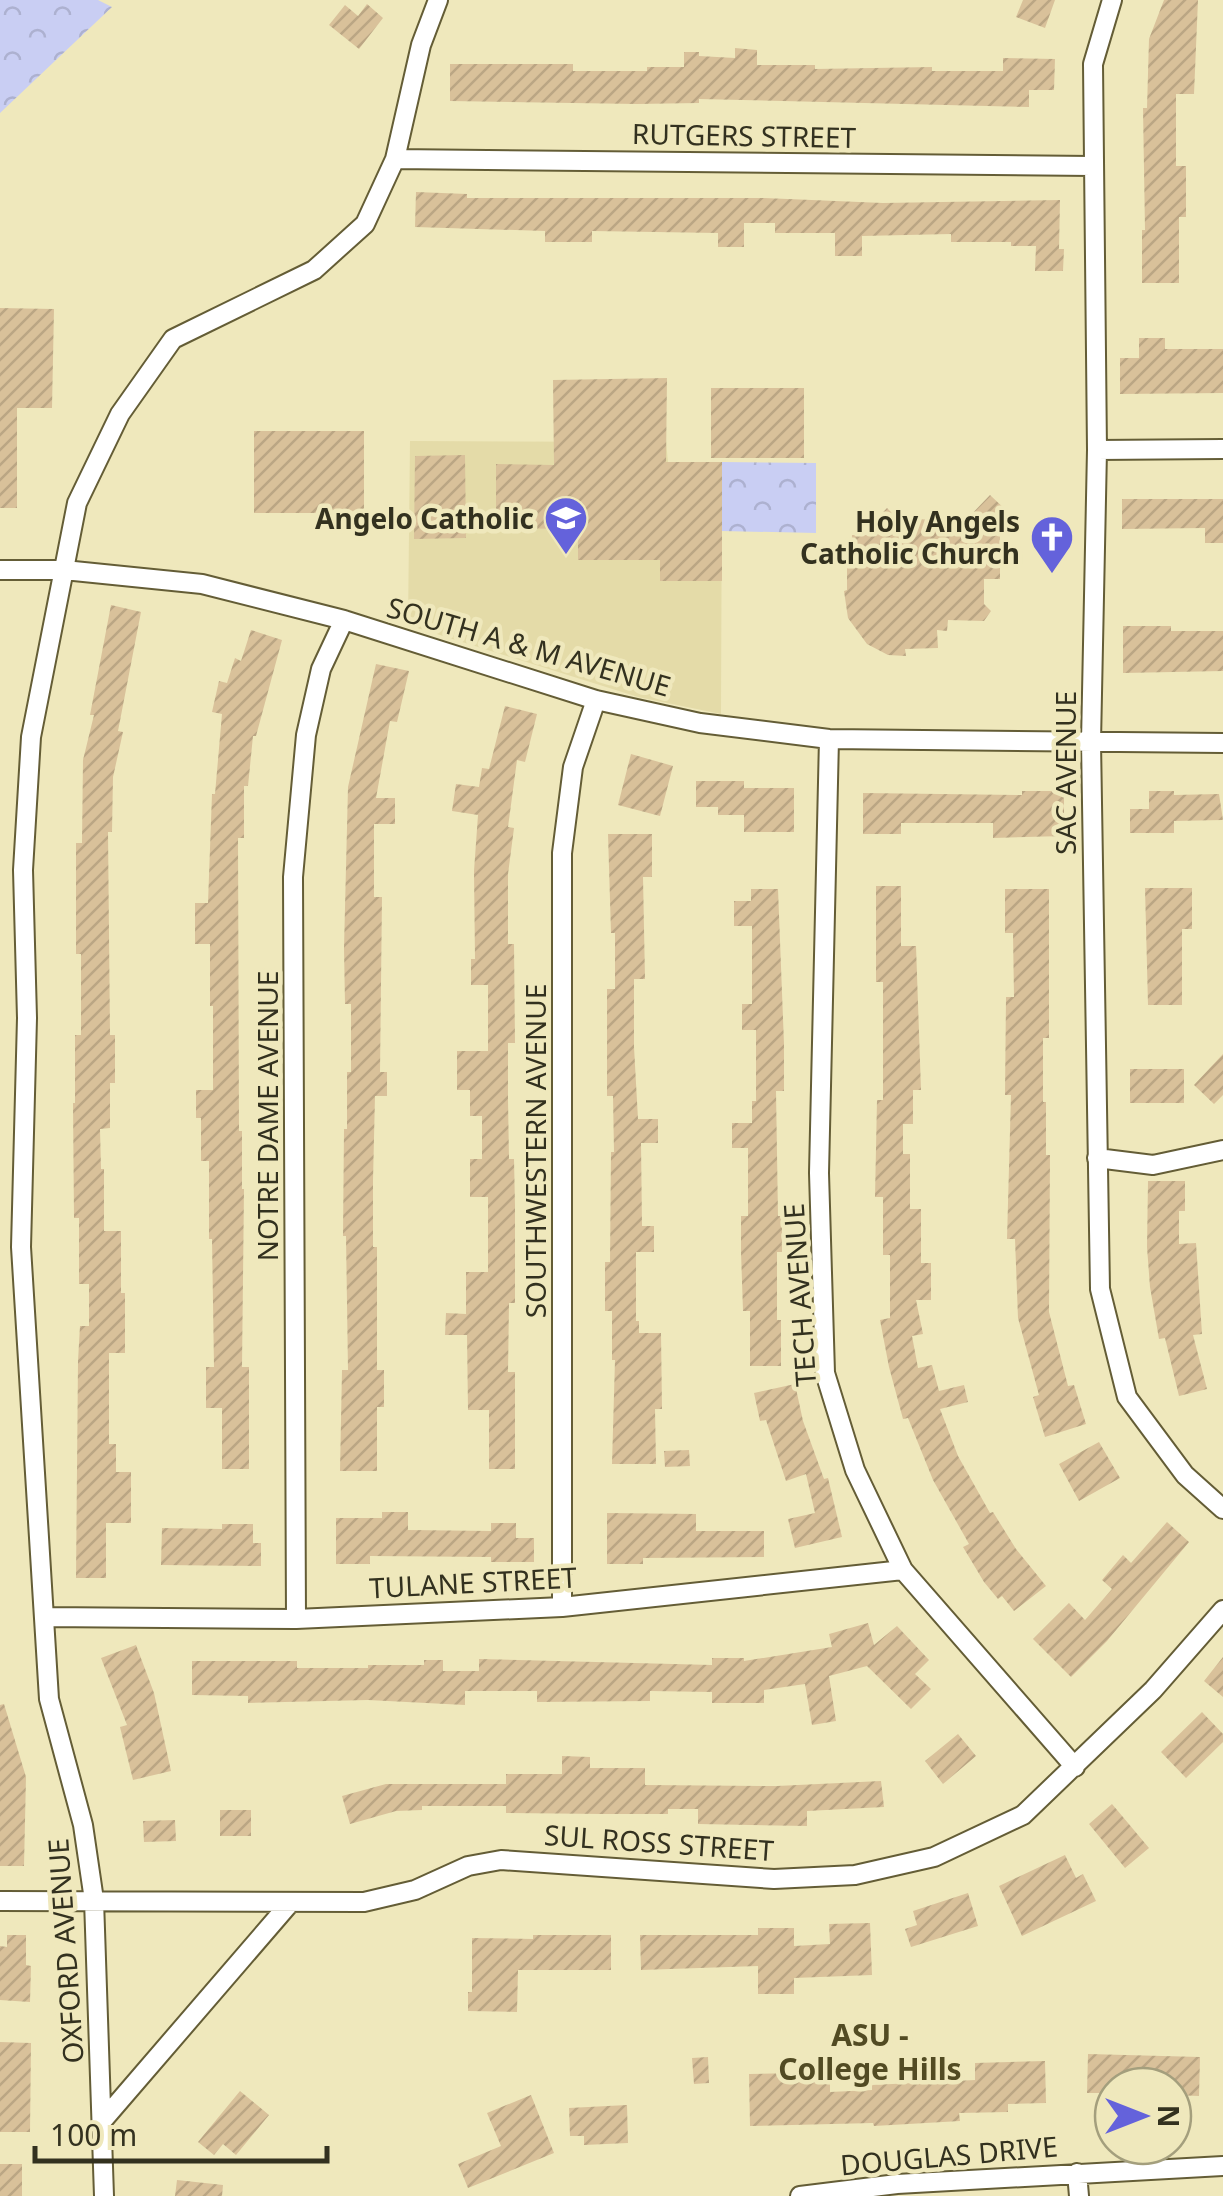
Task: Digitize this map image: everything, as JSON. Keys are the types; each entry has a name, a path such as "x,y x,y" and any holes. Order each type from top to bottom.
{"street":[{"name":"OXFORD AVENUE","path":"104,2196 94,1900 83,1825 49,1699 20,1247 27,1018 23,870 31,737 77,503 120,414 173,340 314,270 365,224 395,160 421,45 438,0"},
{"name":"SAC AVENUE","path":"1112,0 1093,64 1092,166 1097,450 1091,742 1100,1289 1127,1397 1185,1475 1223,1510"},
{"name":"RUTGERS STREET","path":"395,160 1092,166"},
{"path":"1097,450 1223,449"},
{"name":"SOUTH A & M AVENUE","path":"0,570 64,570 202,584 344,620 596,700 700,723 829,740 1223,743"},
{"name":"NOTRE DAME AVENUE","path":"296,1618 293,876 306,735 321,669 344,620"},
{"name":"SOUTHWESTERN AVENUE","path":"562,1606 562,853 573,767 596,700"},
{"name":"TECH AVENUE","path":"829,740 819,1174 825,1373 855,1470 903,1570 1076,1767"},
{"path":"1096,1158 1154,1165 1223,1150"},
{"name":"TULANE STREET","path":"44,1618 296,1618 562,1606 903,1570"},
{"name":"SUL ROSS STREET","path":"0,1901 364,1902 416,1890 468,1866 501,1860 774,1879 855,1875 934,1858 1024,1815 1154,1690 1223,1610"},
{"path":"104,2119 290,1902"},
{"name":"DOUGLAS DRIVE","path":"800,2196 897,2184 1223,2166"},
{"path":"1077,2173 1078,2196"}],"shaded area":[{"name":"Angelo Catholic","path":"410,441 666,442 668,462 722,462 721,714 638,697 408,625"}],"green space":[{"path":"0,0 98,0 112,7 0,113"},
{"path":"722,462 816,463 816,533 722,531"}],"building":[{"path":"1023,0 1055,0 1045,28 1016,17"},
{"path":"1164,0 1198,0 1194,94 1176,94 1176,166 1186,166 1186,217 1179,217 1179,283 1142,283 1143,108 1147,108 1149,39"},
{"path":"367,4 383,18 359,49 329,25 345,5 358,16"},
{"path":"735,48 757,50 757,65 815,65 815,69 932,67 932,71 1003,71 1003,58 1055,59 1054,90 1029,90 1029,107 699,99 699,103 637,104 450,101 450,64 573,64 573,71 647,71 647,67 684,67 684,52 735,58"},
{"path":"416,192 467,194 467,198 764,198 883,203 1060,200 1059,249 1064,249 1063,271 1035,271 1036,246 951,242 951,234 862,236 862,256 835,256 835,233 775,233 775,223 744,223 744,247 718,247 718,233 592,231 592,242 545,242 545,231 415,227"},
{"path":"0,308 54,309 52,408 17,408 17,508 0,508"},
{"path":"1139,338 1165,338 1165,349 1223,349 1223,393 1120,394 1120,358 1139,358"},
{"path":"667,378 666,462 722,462 722,581 660,581 660,560 578,560 578,529 496,528 496,464 554,465 553,380"},
{"path":"711,388 804,388 804,458 711,458"},
{"path":"254,431 364,431 364,513 254,513"},
{"name":"Angelo Catholic","path":"465,455 466,538 414,539 415,456"},
{"path":"990,495 1007,511 994,525 1000,532 1000,579 984,579 984,604 991,611 984,621 948,620 947,631 937,630 938,648 905,649 906,656 888,655 867,644 848,618 844,591 847,565 851,565 852,535 861,535 887,508 898,519 966,520"},
{"path":"1122,499 1223,499 1223,543 1205,543 1205,528 1122,529"},
{"path":"111,605 141,612 118,731 123,732 113,777 112,832 108,832 110,1035 115,1035 115,1083 110,1083 110,1128 100,1129 104,1231 121,1231 121,1293 125,1293 125,1353 109,1353 109,1444 116,1444 116,1472 131,1472 131,1523 106,1523 106,1578 76,1578 78,1361 80,1326 89,1326 89,1284 79,1284 79,1218 74,1218 75,1035 81,1035 76,843 82,843 83,760"},
{"path":"1123,626 1223,631 1223,671 1123,673"},
{"path":"251,630 282,640 253,736 248,786 244,786 244,838 238,838 239,1131 244,1189 242,1367 249,1367 249,1469 222,1469 222,1408 206,1408 206,1367 214,1367 212,1239 209,1161 201,1161 201,1118 196,1118 196,1090 213,1090 213,1006 210,944 195,944 195,903 208,903 212,794 222,714 212,712 219,681 227,683 235,658 241,661"},
{"path":"376,664 409,671 397,722 390,721 376,798 395,798 395,824 374,824 374,897 382,897 380,1072 387,1072 387,1096 375,1096 373,1180 377,1370 384,1370 384,1407 377,1407 377,1471 340,1471 342,1370 348,1370 343,1236 344,1129 347,1072 351,1072 351,1004 345,1004 344,948 348,787"},
{"path":"505,706 537,714 525,762 517,760 508,827 514,828 508,874 508,944 514,944 515,1043 508,1043 508,1100 509,1159 514,1159 515,1303 509,1303 508,1372 515,1372 515,1469 489,1469 489,1410 468,1410 467,1335 445,1335 446,1313 466,1314 466,1272 488,1272 488,1197 470,1197 470,1159 482,1159 482,1116 470,1116 470,1090 457,1090 457,1051 488,1051 488,985 471,985 478,815 452,811 456,784 479,787 482,768 489,769"},
{"path":"631,754 673,766 660,816 618,805"},
{"path":"696,781 744,781 744,788 794,788 794,832 744,832 744,815 718,815 718,807 696,807"},
{"path":"1022,791 1064,791 1064,836 993,838 993,823 901,823 901,834 863,834 863,793 1022,795"},
{"path":"1149,791 1219,794 1223,820 1174,821 1174,833 1130,833 1130,809 1149,809"},
{"path":"608,834 652,834 652,877 643,877 645,979 634,979 634,1047 638,1119 658,1119 658,1143 641,1143 642,1226 654,1226 654,1252 636,1252 639,1333 661,1333 662,1409 655,1409 656,1464 612,1464 615,1360 612,1311 605,1311 605,1262 610,1262 614,1152 613,1096 607,1096 607,989 615,989 615,933 611,933"},
{"path":"876,886 901,886 901,946 916,946 921,1090 913,1090 913,1124 903,1124 903,1154 910,1154 910,1209 921,1209 921,1263 931,1263 931,1300 916,1300 923,1334 912,1336 918,1368 932,1365 939,1391 964,1385 968,1402 940,1409 958,1456 990,1513 1046,1586 1014,1611 984,1582 963,1547 969,1544 933,1480 908,1418 903,1419 880,1320 890,1318 890,1255 883,1255 883,1197 875,1197 877,1100 883,1100 883,982 876,982"},
{"path":"1145,888 1192,888 1192,929 1182,929 1182,1005 1148,1005"},
{"path":"751,889 778,889 784,1044 784,1091 776,1091 778,1216 782,1216 782,1252 777,1252 781,1366 750,1366 750,1311 743,1311 741,1252 741,1216 748,1216 748,1148 732,1148 732,1123 752,1123 752,1101 756,1101 756,1030 742,1030 742,1004 752,1004 752,926 734,926 734,901 751,901"},
{"path":"1005,889 1049,889 1049,1038 1043,1038 1043,1102 1046,1155 1050,1155 1049,1312 1068,1386 1074,1385 1086,1424 1045,1437 1033,1397 1039,1395 1018,1318 1015,1239 1007,1239 1011,1095 1005,1095 1006,997 1014,997 1013,933 1005,933"},
{"path":"1223,1054 1223,1095 1214,1104 1194,1085"},
{"path":"1130,1069 1184,1069 1184,1103 1130,1103"},
{"path":"1148,1181 1185,1181 1185,1211 1179,1211 1179,1244 1196,1243 1202,1334 1193,1335 1207,1389 1179,1396 1165,1338 1159,1339 1150,1287"},
{"path":"795,1384 803,1421 824,1479 828,1478 842,1537 795,1548 788,1519 815,1513 806,1474 786,1481 766,1420 760,1421 754,1393"},
{"path":"1099,1442 1120,1478 1079,1501 1059,1464"},
{"path":"689,1450 690,1466 665,1467 664,1451"},
{"path":"382,1512 408,1512 408,1530 491,1531 491,1523 516,1523 516,1538 534,1538 534,1562 491,1562 491,1557 370,1556 370,1564 336,1564 336,1518 382,1518"},
{"path":"607,1513 696,1514 696,1531 764,1531 764,1557 643,1558 643,1564 607,1564"},
{"path":"1167,1522 1189,1542 1107,1641 1071,1677 1033,1639 1069,1603 1085,1620 1112,1589 1102,1580 1123,1555 1131,1563"},
{"path":"222,1524 253,1524 253,1543 261,1543 261,1566 161,1565 162,1528 222,1529"},
{"path":"868,1623 874,1645 897,1626 929,1660 915,1674 931,1689 911,1709 867,1666 829,1676 836,1721 812,1725 805,1684 764,1690 764,1703 712,1703 712,1692 650,1691 650,1701 537,1702 537,1691 465,1691 465,1705 368,1700 248,1703 248,1696 192,1695 192,1661 297,1661 297,1668 368,1668 443,1660 443,1671 479,1671 479,1659 712,1665 712,1658 744,1661 832,1647 829,1634"},
{"path":"136,1645 154,1693 171,1771 133,1780 120,1727 127,1725 101,1658"},
{"path":"1223,1657 1223,1697 1204,1681"},
{"path":"4,1704 26,1777 24,1866 0,1866 0,1705"},
{"path":"1202,1712 1223,1734 1223,1742 1186,1778 1161,1752"},
{"path":"958,1734 976,1756 943,1784 925,1761"},
{"path":"562,1756 590,1757 590,1768 645,1768 645,1785 777,1786 881,1781 884,1807 807,1811 807,1826 698,1824 698,1809 668,1809 668,1814 506,1813 506,1806 422,1806 422,1810 396,1811 350,1824 342,1796 386,1784 506,1784 506,1774 562,1774"},
{"path":"1112,1804 1149,1848 1125,1868 1089,1824"},
{"path":"220,1810 251,1810 251,1836 220,1836"},
{"path":"175,1820 176,1841 144,1842 143,1821"},
{"path":"1065,1855 1076,1878 1083,1874 1096,1901 1022,1936 999,1886"},
{"path":"968,1893 978,1926 911,1947 905,1929 917,1925 913,1911"},
{"path":"870,1923 872,1975 794,1978 794,1994 758,1994 758,1966 641,1970 640,1935 758,1935 758,1928 794,1928 794,1946 830,1944 829,1924"},
{"path":"7,1935 26,1935 26,1965 31,1966 30,2002 0,2000 0,1946 7,1947"},
{"path":"533,1935 611,1935 611,1970 518,1970 517,2012 468,2011 472,1938 533,1939"},
{"path":"0,2042 31,2043 30,2132 0,2132"},
{"path":"1088,2054 1200,2057 1199,2096 1193,2096 1193,2066 1093,2066 1093,2093 1087,2093"},
{"path":"708,2057 709,2083 694,2084 692,2058"},
{"path":"1045,2061 1046,2103 1008,2104 1008,2112 959,2113 960,2121 874,2126 750,2126 749,2074 830,2072 830,2092 872,2090 872,2085 975,2080 975,2063"},
{"path":"240,2091 269,2115 236,2155 223,2144 214,2155 198,2142"},
{"path":"531,2095 554,2153 468,2188 458,2164 501,2146 487,2113"},
{"path":"627,2105 628,2143 584,2145 584,2136 570,2136 569,2108"},
{"path":"0,2164 22,2164 22,2196 0,2196"},
{"path":"177,2180 223,2185 222,2196 175,2196"}],"place":[{"name":"Angelo Catholic","path":"566,556"},
{"name":"Holy Angels Catholic Church","path":"1052,575"}],"district":[{"name":"ASU - College Hills","path":"870,2051"}]}
